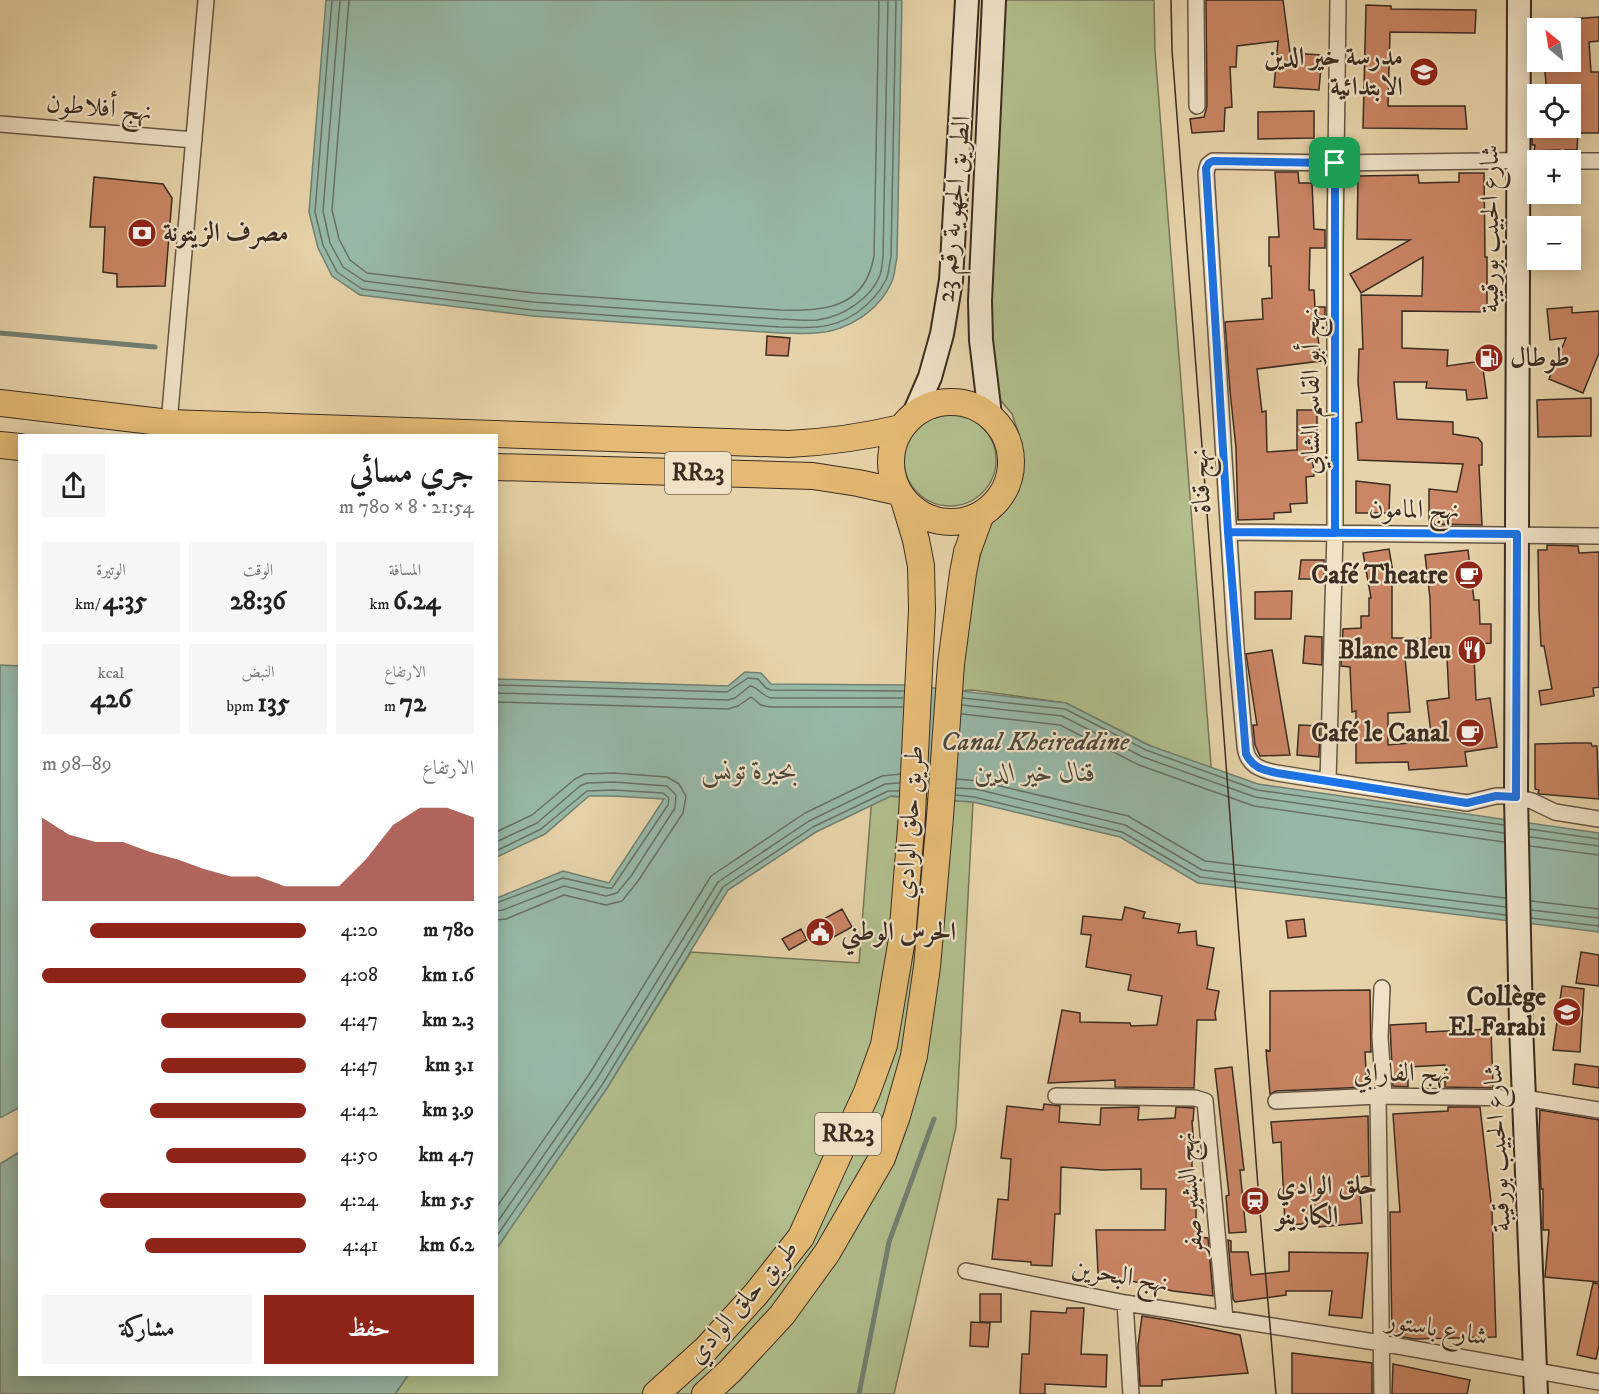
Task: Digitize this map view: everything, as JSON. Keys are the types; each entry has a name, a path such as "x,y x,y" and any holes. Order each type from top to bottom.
{"highway":[{"name":"RR23","path":"498,434 789,444 843,440 908,421 932,404 952,401 972,405 990,415"},
{"name":"RR23","path":"0,403 169,423 494,434"},
{"name":"الطريق الجهوية رقم 23","path":"981,514 996,502 1006,486 1011,467 1010,448 1003,430 990,415"},
{"name":"الطريق الجهوية رقم 23","path":"901,496 892,476 891,459 894,442 908,421"},
{"path":"0,446 18,447"},
{"name":"RR23","path":"498,467 813,476 858,483 901,496 920,513 940,521 961,521 981,514"},
{"name":"طريق حلق الوادي","path":"656,1394 713,1341 756,1294 801,1237 867,1092 884,1045 902,939 912,815 922,610 921,566 916,540 901,496"},
{"name":"طريق حلق الوادي","path":"705,1394 730,1371 782,1315 827,1253 882,1158 897,1116 914,1056 927,967 951,664 963,573 967,552 981,514"}],"main road":[{"name":"الطريق الجهوية رقم 23","path":"908,421 930,377 939,345 951,280 967,0"},
{"name":"الطريق الجهوية رقم 23","path":"990,415 981,340 980,301 994,0"},
{"name":"شارع الحبيب بورقيبة","path":"1518,0 1516,800 1518,934 1536,1394"}],"street":[{"path":"169,423 206,0"},
{"path":"1196,0 1197,106"},
{"name":"نهج أبو القاسم الشابي","path":"1328,781 1335,533 1335,163 1338,0"},
{"name":"نهج أفلاطون","path":"0,124 194,140"},
{"path":"1335,163 1527,160"},
{"name":"نهج قناة","path":"1335,163 1213,161 1207,166 1228,532 1246,754 1251,763 1258,768 1277,773 1467,803 1496,796 1516,800"},
{"path":"1581,161 1599,161"},
{"name":"نهج المامون","path":"1228,532 1599,536"},
{"path":"1516,800 1555,812 1599,819"},
{"path":"1382,988 1380,1037 1382,1394"},
{"name":"نهج البشير صفر","path":"1056,1096 1195,1098 1205,1101 1225,1319"},
{"name":"نهج الفارابي","path":"1276,1101 1381,1096 1524,1098 1599,1110"},
{"name":"نهج البحرين","path":"966,1271 1125,1303 1267,1326"},
{"path":"1125,1303 1131,1394"},
{"name":"شارع باستور","path":"1267,1326 1381,1343 1599,1382"}],"green space":[{"path":"1006,0 1154,0 1155,51 1212,777 1066,703 973,690 957,691 963,625 989,520 1004,508 1018,485 1021,460 1018,431 1012,414 997,396 984,332 991,257"},
{"path":"950,414 967,418 982,428 992,443 996,460 992,477 982,492 967,502 950,506 933,502 918,492 908,477 904,460 908,443 918,428 933,418"},
{"path":"872,795 973,802 956,1127 894,1394 395,1394 408,1376 498,1376 498,1247 607,1088 691,952 859,963"}],"water":[{"path":"326,0 902,0 897,258 894,276 887,291 880,301 862,317 840,328 817,333 779,333 532,316 360,295 332,276 318,248 309,212"},
{"path":"0,665 18,666 18,1108 0,1118"},
{"name":"بحيرة تونس","path":"745,672 761,673 771,684 907,685 1066,703 1148,745 1258,784 1599,833 1599,932 1198,883 1120,837 973,802 891,796 816,832 728,890 607,1088 498,1247 498,898 563,871 609,883 664,799 589,796 545,834 498,857 498,679 728,686"},
{"path":"18,1153 18,1376 408,1376 395,1394 0,1394 0,1164"}],"building":[{"path":"1206,0 1283,0 1290,53 1322,55 1319,90 1274,87 1278,41 1237,46 1236,67 1230,67 1232,107 1225,108 1224,131 1192,133 1190,119 1204,117 1207,106"},
{"path":"1366,5 1391,6 1391,9 1476,10 1475,33 1390,32 1388,106 1465,106 1467,129 1363,128"},
{"path":"1599,17 1599,41 1589,42 1591,72 1599,72 1599,133 1581,133 1581,84 1546,84 1545,72 1581,72 1581,18"},
{"path":"1314,111 1314,138 1258,139 1258,112"},
{"path":"1532,138 1578,138 1577,150 1534,150 1535,145 1532,145"},
{"path":"1275,172 1298,172 1299,183 1312,183 1314,229 1325,230 1325,248 1310,248 1309,290 1314,290 1315,307 1325,307 1325,321 1316,322 1321,361 1257,369 1262,412 1266,411 1267,452 1297,450 1297,410 1317,410 1317,438 1311,438 1314,476 1306,477 1307,503 1290,504 1291,512 1274,513 1274,519 1238,520 1236,448 1225,322 1263,319 1262,299 1272,298 1269,237 1279,237"},
{"path":"1459,173 1484,173 1487,312 1402,311 1402,348 1448,350 1447,366 1482,361 1487,398 1467,400 1466,390 1426,388 1427,382 1394,382 1397,419 1453,422 1453,434 1478,438 1482,443 1482,465 1479,465 1482,525 1429,524 1429,489 1457,492 1463,464 1358,460 1356,423 1362,422 1358,382 1359,349 1363,349 1361,295 1422,296 1423,257 1361,293 1350,274 1410,240 1357,239 1358,176 1418,175 1419,183 1459,182"},
{"name":"مصرف الزيتونة","path":"94,177 163,184 172,198 165,286 117,287 117,274 103,272 105,227 90,227"},
{"path":"1572,307 1572,313 1599,311 1599,353 1583,393 1549,379 1566,338 1550,340 1547,309"},
{"path":"767,336 790,338 788,356 766,355"},
{"path":"1591,398 1591,436 1538,437 1537,400"},
{"path":"1356,481 1390,485 1389,513 1356,513"},
{"path":"1547,545 1578,546 1579,553 1599,552 1599,687 1593,688 1594,696 1541,705 1539,691 1552,689 1544,646 1541,646 1539,610 1538,550 1547,550"},
{"path":"1389,549 1394,578 1392,578 1392,638 1404,639 1431,638 1430,598 1425,555 1468,550 1474,600 1479,600 1480,624 1491,624 1491,643 1478,644 1478,655 1474,656 1476,700 1490,698 1497,747 1465,752 1467,766 1409,770 1408,762 1356,763 1356,711 1352,712 1350,667 1341,666 1343,629 1361,628 1361,616 1369,616 1369,598 1371,598 1363,553","holes":["1447,657 1449,698 1427,701 1432,741 1388,745 1388,713 1410,712 1405,658"]},
{"path":"1301,560 1324,560 1324,579 1299,579"},
{"path":"1292,591 1291,619 1255,619 1255,592"},
{"path":"1305,636 1322,637 1322,665 1303,663"},
{"path":"1272,650 1290,755 1260,756 1255,745 1253,725 1257,725 1246,654"},
{"path":"1299,725 1320,726 1319,757 1297,755"},
{"path":"1591,743 1592,746 1597,746 1599,799 1538,793 1539,790 1535,789 1535,744"},
{"path":"1125,907 1145,912 1143,918 1180,924 1178,933 1196,931 1197,945 1214,948 1207,989 1219,991 1216,1020 1197,1020 1194,1088 1115,1087 1115,1080 1048,1083 1062,1010 1080,1013 1080,1022 1130,1023 1131,1026 1157,1025 1162,996 1128,990 1131,975 1086,967 1091,935 1081,934 1083,916 1122,920"},
{"path":"842,909 852,927 821,944 811,926"},
{"path":"1304,919 1306,936 1288,938 1286,921"},
{"path":"801,929 807,940 789,950 782,939"},
{"path":"1581,952 1599,955 1599,986 1576,983"},
{"path":"1562,986 1584,989 1580,1052 1553,1050"},
{"path":"1370,990 1371,1052 1365,1052 1367,1087 1276,1091 1270,1094 1266,1050 1270,1051 1270,991"},
{"path":"1426,1023 1426,1032 1491,1029 1493,1088 1445,1087 1445,1065 1408,1067 1408,1087 1393,1086 1390,1025"},
{"path":"1575,1064 1599,1067 1599,1088 1573,1084"},
{"path":"1232,1067 1244,1170 1240,1170 1246,1232 1229,1233 1226,1196 1229,1195 1215,1069"},
{"path":"1044,1104 1060,1106 1059,1122 1100,1125 1101,1108 1139,1107 1138,1120 1175,1118 1176,1107 1194,1108 1192,1207 1196,1207 1196,1237 1208,1238 1213,1296 1173,1291 1098,1273 1096,1230 1165,1230 1166,1189 1141,1189 1141,1169 1102,1170 1061,1167 1060,1214 1055,1214 1052,1266 992,1259 998,1199 1008,1200 1011,1159 1001,1158 1007,1106 1043,1110"},
{"path":"1448,1107 1480,1107 1492,1211 1496,1337 1414,1339 1392,1335 1390,1212 1400,1212 1393,1114 1448,1111"},
{"path":"1540,1110 1599,1120 1599,1282 1545,1277 1549,1230 1543,1230"},
{"path":"1368,1116 1369,1176 1359,1177 1362,1223 1319,1227 1319,1223 1285,1225 1281,1142 1273,1143 1271,1122"},
{"path":"1228,1240 1231,1241 1231,1252 1248,1252 1251,1275 1289,1271 1289,1252 1368,1253 1362,1318 1329,1315 1332,1291 1286,1291 1286,1295 1235,1302"},
{"path":"1593,1283 1599,1284 1599,1346 1596,1359 1577,1355"},
{"path":"980,1294 1001,1294 1001,1322 980,1322"},
{"path":"1067,1308 1084,1308 1081,1354 1107,1355 1106,1387 1045,1384 1045,1394 1020,1394 1022,1354 1029,1354 1031,1311 1066,1313"},
{"path":"1142,1316 1240,1335 1248,1373 1162,1380 1162,1386 1140,1386 1138,1346"},
{"path":"971,1322 990,1323 988,1347 970,1346"},
{"path":"1292,1353 1372,1363 1372,1394 1292,1394"},
{"path":"1393,1364 1470,1380 1467,1394 1392,1394"}],"waterway":[{"path":"0,333 155,347"},
{"path":"859,1394 889,1242 934,1119"}],"tram line":[{"path":"1171,0 1172,50 1259,1200 1276,1394"}],"place":[{"name":"مدرسة خير الدين الابتدائية","path":"1424,72"},
{"name":"مصرف الزيتونة","path":"142,233"},
{"name":"طوطال","path":"1489,358"},
{"name":"Café Theatre","path":"1469,575"},
{"name":"Blanc Bleu","path":"1472,650"},
{"name":"Café le Canal","path":"1470,733"},
{"name":"الحرس الوطني","path":"820,932"},
{"name":"Collège El Farabi","path":"1567,1012"},
{"name":"حلق الوادي الكازينو","path":"1255,1201"}],"route":[{"path":"1335,163 1213,161 1206,168 1228,532 1414,534 1517,534 1516,797 1496,796 1467,803 1277,773 1258,768 1251,763 1246,754 1228,532 1335,533 1335,163"}],"water label":[{"name":"Canal Kheireddine قنال خير الدين","path":"1035,758"}]}
